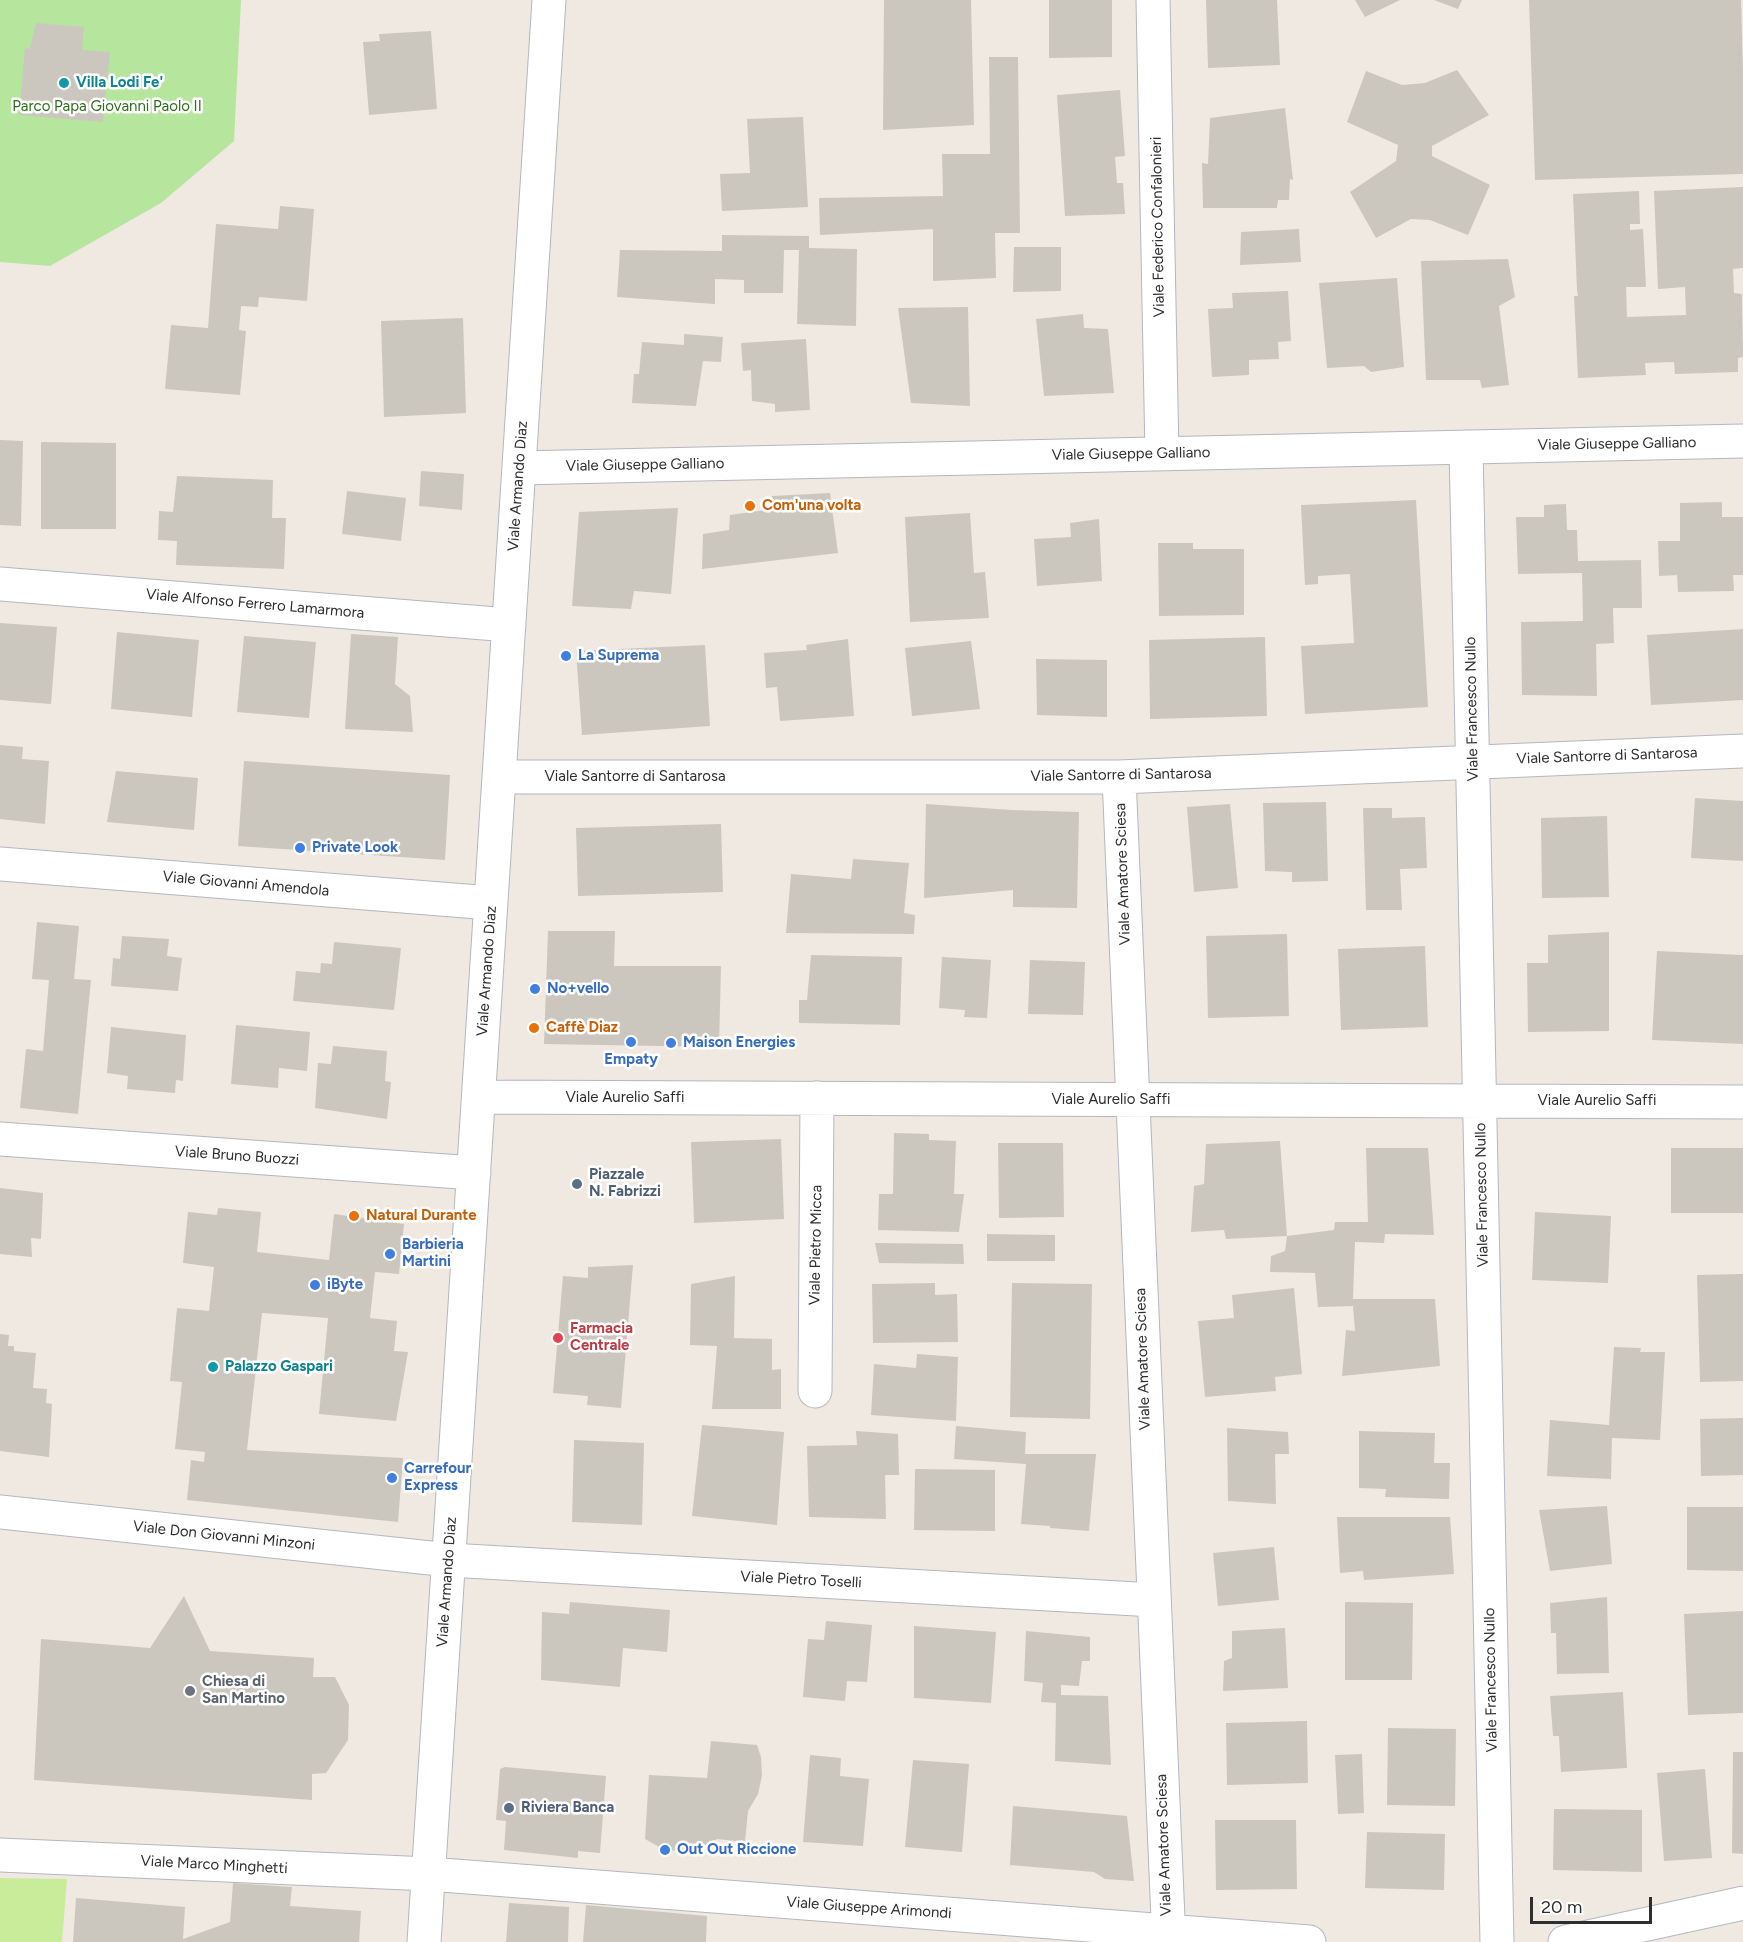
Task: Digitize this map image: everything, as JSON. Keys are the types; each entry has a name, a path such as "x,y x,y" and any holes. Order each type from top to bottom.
{"street":[{"name":"Viale Armando Diaz","path":"424,1942 549,0"},
{"name":"Viale Federico Confalonieri","path":"1153,0 1162,454"},
{"name":"Viale Giuseppe Galliano","path":"519,468 1743,441"},
{"name":"Viale Francesco Nullo","path":"1466,447 1497,1942"},
{"name":"Viale Alfonso Ferrero Lamarmora","path":"0,584 509,624"},
{"name":"Viale Santorre di Santarosa","path":"499,777 1119,777 1743,751"},
{"name":"Viale Amatore Sciesa","path":"1119,777 1168,1936"},
{"name":"Viale Giovanni Amendola","path":"0,864 491,903"},
{"name":"Viale Aurelio Saffi","path":"479,1097 1743,1102"},
{"name":"Viale Pietro Micca","path":"815,1391 817,1098"},
{"name":"Viale Bruno Buozzi","path":"0,1139 474,1173"},
{"name":"Viale Don Giovanni Minzoni","path":"0,1512 449,1560"},
{"name":"Viale Pietro Toselli","path":"449,1560 1154,1600"},
{"name":"Viale Marco Minghetti","path":"0,1855 429,1874"},
{"name":"Viale Giuseppe Arimondi","path":"429,1874 962,1929 1310,1942"},
{"path":"1565,1942 1743,1903"}],"green space":[{"name":"Parco Papa Giovanni Paolo II","path":"0,0 241,0 234,141 161,203 50,266 0,262"},
{"path":"0,1878 67,1879 62,1942 0,1942"}],"building":[{"path":"884,0 971,0 974,125 883,130"},
{"path":"1049,0 1112,0 1112,57 1049,58"},
{"path":"1206,0 1277,0 1280,65 1208,68"},
{"path":"1355,0 1400,0 1365,17"},
{"path":"1434,0 1462,0 1458,9"},
{"path":"1529,0 1741,0 1743,174 1535,180"},
{"name":"Villa Lodi Fe'","path":"36,23 84,27 82,50 110,52 103,122 19,115 25,48 30,49"},
{"path":"431,31 437,109 369,115 363,42 380,41 379,34"},
{"path":"989,57 1018,57 1020,233 995,233 996,278 933,281 933,229 820,235 819,198 943,196 942,154 990,154"},
{"path":"1457,70 1489,115 1432,146 1432,156 1490,185 1468,235 1430,220 1411,219 1376,238 1350,192 1396,161 1398,145 1347,122 1366,71 1402,85 1425,83"},
{"path":"1120,90 1125,156 1115,157 1117,183 1123,183 1125,214 1065,216 1057,95"},
{"path":"1285,108 1293,180 1290,179 1289,200 1278,200 1277,208 1203,208 1202,163 1208,164 1210,118"},
{"path":"803,117 808,207 722,211 720,174 750,173 747,119"},
{"path":"1743,187 1743,268 1733,269 1734,293 1742,294 1743,357 1738,358 1738,372 1675,374 1674,362 1645,363 1646,375 1578,378 1574,296 1578,296 1573,194 1639,191 1640,224 1630,224 1630,230 1643,229 1646,287 1626,287 1627,317 1686,315 1685,287 1658,289 1654,191"},
{"path":"280,206 314,209 307,301 259,297 258,307 241,306 239,330 246,331 240,395 165,389 171,325 208,328 216,224 278,229"},
{"path":"1299,229 1301,262 1240,265 1241,232"},
{"path":"722,235 809,236 809,248 857,249 856,326 797,324 799,250 784,250 783,293 744,293 744,280 715,279 715,304 617,297 620,250 722,251"},
{"path":"1014,247 1061,247 1061,291 1013,292"},
{"path":"1508,259 1515,297 1499,306 1509,385 1482,388 1480,380 1426,380 1421,261"},
{"path":"1397,278 1404,367 1371,372 1364,366 1327,368 1319,283"},
{"path":"1288,291 1291,341 1278,342 1279,359 1249,360 1249,375 1212,377 1208,309 1233,308 1232,293"},
{"path":"968,307 970,406 911,403 898,308"},
{"path":"1083,314 1084,328 1108,329 1114,393 1044,396 1036,319"},
{"path":"463,318 466,413 384,417 381,321"},
{"path":"684,334 723,337 721,362 703,361 696,406 632,403 634,374 639,374 642,342 684,345"},
{"path":"806,339 810,410 775,412 775,404 752,401 751,370 743,371 741,343"},
{"path":"0,440 23,441 21,526 0,525"},
{"path":"41,442 116,443 116,529 41,529"},
{"path":"421,471 464,474 462,510 419,506"},
{"path":"177,476 273,480 272,518 286,518 284,569 176,565 177,541 158,540 159,511 173,512"},
{"path":"347,491 406,498 401,541 342,534"},
{"path":"830,493 838,553 702,569 703,534 729,530 730,515 773,509 772,496"},
{"path":"1416,500 1428,707 1305,714 1301,646 1354,643 1350,574 1318,576 1318,584 1305,585 1301,505"},
{"path":"1722,502 1722,517 1743,517 1743,575 1733,575 1734,591 1678,592 1677,575 1659,576 1658,541 1680,541 1680,503"},
{"path":"1566,504 1567,530 1577,530 1578,561 1641,560 1642,608 1613,608 1614,643 1596,644 1597,696 1522,695 1521,622 1583,621 1582,573 1518,574 1516,517 1544,517 1544,505"},
{"path":"678,508 671,594 634,591 631,609 572,606 579,512"},
{"path":"970,513 974,573 985,572 989,618 910,622 905,517"},
{"path":"1099,519 1102,581 1037,586 1034,539 1071,537 1070,523"},
{"path":"1158,543 1193,543 1193,549 1244,549 1244,615 1159,616"},
{"path":"0,623 57,627 51,704 0,700"},
{"path":"1743,629 1743,700 1651,705 1647,635"},
{"path":"117,632 199,640 192,717 111,709"},
{"path":"351,634 398,637 395,684 410,696 413,732 345,729"},
{"path":"244,636 316,642 309,718 237,712"},
{"path":"1265,637 1267,716 1150,719 1149,640"},
{"path":"848,639 854,716 780,721 777,687 766,688 764,653 807,650 806,645"},
{"path":"971,641 980,709 912,716 905,648"},
{"path":"705,645 710,726 582,735 576,651"},
{"path":"1036,659 1107,660 1107,717 1037,715"},
{"path":"0,745 23,747 22,759 49,761 45,824 0,819"},
{"path":"244,761 450,775 445,860 238,846"},
{"path":"116,771 198,778 194,830 107,822"},
{"path":"1695,798 1743,801 1743,861 1691,858"},
{"path":"1326,802 1328,881 1292,882 1292,872 1265,871 1263,803"},
{"path":"926,804 1079,812 1077,908 1013,907 1013,890 924,898"},
{"path":"1230,804 1238,888 1194,892 1187,807"},
{"path":"1363,808 1392,808 1392,818 1425,817 1427,868 1400,869 1402,910 1366,910"},
{"path":"1607,816 1609,897 1542,898 1541,818"},
{"path":"721,824 723,892 578,896 576,828"},
{"path":"853,859 909,863 904,913 915,915 914,934 786,933 791,874 851,879"},
{"path":"37,922 79,926 74,979 91,980 78,1114 20,1108 26,1049 43,1051 49,980 32,979"},
{"path":"548,931 615,931 614,966 721,966 719,1047 544,1044"},
{"path":"1609,932 1609,1031 1528,1032 1527,963 1548,963 1548,935"},
{"path":"1287,934 1289,1016 1208,1018 1206,936"},
{"path":"122,936 169,939 167,956 182,958 178,991 111,986 113,958 120,959"},
{"path":"334,942 401,948 394,1010 293,1001 296,971 320,973 321,963 332,964"},
{"path":"1425,946 1428,1027 1341,1030 1338,949"},
{"path":"1657,951 1743,955 1743,1044 1652,1040"},
{"path":"811,955 902,957 900,1025 799,1023 799,1000 807,1000"},
{"path":"942,957 991,960 987,1018 964,1017 965,1010 939,1008"},
{"path":"1030,960 1085,962 1083,1015 1028,1014"},
{"path":"236,1025 310,1032 307,1071 279,1068 278,1088 231,1084"},
{"path":"111,1027 186,1035 183,1081 176,1080 175,1093 127,1089 128,1076 107,1073"},
{"path":"333,1046 387,1051 385,1081 391,1082 387,1119 315,1108 318,1063 331,1064"},
{"path":"894,1133 929,1134 929,1140 956,1141 954,1194 964,1194 959,1232 878,1230 879,1194 893,1194"},
{"path":"781,1139 784,1219 694,1223 691,1142"},
{"path":"1280,1141 1287,1236 1226,1239 1224,1230 1191,1232 1194,1186 1204,1184 1206,1144"},
{"path":"998,1143 1063,1143 1064,1217 999,1218"},
{"path":"1366,1148 1428,1148 1434,1235 1385,1234 1384,1243 1355,1242 1353,1299 1435,1299 1440,1366 1342,1376 1346,1330 1355,1331 1353,1306 1318,1307 1315,1273 1270,1272 1271,1256 1285,1251 1287,1236 1334,1230 1335,1222 1368,1222"},
{"path":"1671,1148 1743,1148 1743,1213 1671,1213"},
{"path":"0,1188 43,1193 41,1239 31,1238 32,1257 0,1254"},
{"name":"Palazzo Gaspari","path":"218,1208 261,1212 257,1252 329,1260 334,1214 404,1224 399,1274 375,1272 370,1318 397,1321 394,1351 408,1352 396,1421 319,1414 328,1318 262,1313 247,1450 403,1458 398,1522 187,1500 191,1460 204,1462 205,1452 175,1449 182,1382 170,1381 177,1308 209,1311 214,1267 183,1263 188,1212 217,1215"},
{"path":"1535,1212 1611,1216 1608,1283 1532,1280"},
{"path":"987,1234 1055,1235 1055,1261 987,1261"},
{"path":"875,1243 963,1244 964,1264 879,1263"},
{"path":"633,1265 621,1408 587,1405 588,1396 553,1393 563,1276 588,1278 588,1267"},
{"path":"1743,1274 1743,1381 1700,1382 1697,1275"},
{"path":"735,1276 734,1338 772,1339 772,1370 781,1369 781,1409 712,1409 717,1346 690,1345 691,1284"},
{"path":"935,1283 935,1295 957,1294 958,1342 873,1343 872,1284"},
{"path":"1012,1283 1092,1284 1090,1419 1010,1417"},
{"path":"1294,1288 1302,1374 1275,1377 1276,1391 1205,1397 1198,1321 1234,1318 1232,1295"},
{"path":"0,1334 9,1335 8,1346 14,1346 14,1351 36,1353 33,1388 47,1389 46,1403 52,1404 49,1457 0,1451"},
{"path":"1614,1347 1641,1348 1640,1352 1665,1352 1660,1440 1612,1438 1611,1479 1547,1476 1550,1420 1609,1425"},
{"path":"917,1354 958,1357 956,1421 871,1415 874,1364 916,1368"},
{"path":"1743,1418 1743,1475 1701,1476 1700,1419"},
{"path":"702,1425 784,1432 777,1525 692,1516"},
{"path":"956,1426 1026,1432 1025,1454 1096,1454 1089,1531 1021,1524 1026,1464 954,1459"},
{"path":"1227,1428 1288,1432 1289,1454 1275,1454 1276,1504 1228,1501"},
{"path":"856,1431 898,1434 899,1475 885,1475 886,1519 809,1517 807,1446 857,1445"},
{"path":"1359,1431 1435,1433 1434,1463 1450,1463 1449,1499 1385,1497 1386,1489 1359,1488"},
{"path":"574,1440 644,1443 642,1525 572,1522"},
{"path":"915,1469 995,1470 995,1531 914,1530"},
{"path":"1607,1506 1612,1564 1550,1571 1539,1510"},
{"path":"1687,1507 1743,1507 1743,1571 1687,1570"},
{"path":"1337,1517 1450,1517 1454,1574 1364,1580 1363,1571 1340,1573"},
{"path":"1274,1547 1279,1600 1218,1606 1213,1553"},
{"name":"Chiesa di San Martino","path":"184,1596 210,1651 314,1658 313,1677 335,1677 349,1705 348,1740 326,1773 312,1774 312,1800 34,1780 41,1639 150,1648"},
{"path":"1607,1597 1609,1673 1557,1674 1556,1633 1551,1633 1550,1603"},
{"path":"570,1602 670,1610 667,1652 623,1648 620,1687 541,1680 542,1612 569,1614"},
{"path":"1345,1602 1413,1603 1412,1680 1345,1680"},
{"path":"1743,1611 1743,1713 1688,1715 1684,1614"},
{"path":"826,1621 872,1625 867,1682 847,1681 845,1701 803,1697 808,1639 824,1640"},
{"path":"914,1626 996,1632 991,1703 914,1698"},
{"path":"1285,1628 1288,1688 1223,1691 1224,1661 1232,1658 1232,1631"},
{"path":"1026,1631 1090,1637 1090,1661 1082,1661 1079,1686 1061,1685 1061,1695 1108,1696 1111,1765 1055,1761 1056,1703 1041,1702 1043,1683 1024,1681"},
{"path":"1623,1692 1627,1768 1561,1772 1559,1736 1553,1736 1550,1696"},
{"path":"1307,1721 1308,1783 1227,1785 1226,1723"},
{"path":"1388,1728 1456,1729 1455,1806 1387,1805"},
{"path":"711,1741 757,1745 761,1757 762,1776 758,1794 748,1811 745,1842 717,1839 698,1849 684,1852 663,1849 645,1839 649,1775 707,1778"},
{"path":"1733,1752 1743,1752 1743,1854 1732,1853"},
{"path":"1362,1754 1364,1813 1338,1814 1335,1755"},
{"path":"810,1755 841,1758 840,1776 869,1779 863,1846 803,1842"},
{"path":"913,1760 969,1764 962,1852 905,1847"},
{"path":"505,1767 606,1776 600,1853 578,1851 578,1858 504,1850 506,1821 496,1820 500,1769"},
{"path":"1705,1769 1712,1858 1664,1861 1657,1773"},
{"path":"1013,1806 1127,1816 1134,1881 1105,1879 1094,1872 1010,1865"},
{"path":"1554,1809 1642,1810 1642,1872 1553,1870"},
{"path":"1215,1820 1296,1820 1297,1889 1216,1890"},
{"path":"1367,1832 1445,1834 1444,1890 1365,1888"},
{"path":"233,1883 292,1887 290,1906 361,1911 359,1942 73,1942 76,1898 185,1907 183,1939 230,1922"},
{"path":"509,1903 569,1907 568,1942 506,1942"},
{"path":"586,1905 707,1916 706,1942 583,1942"}],"place":[{"name":"Villa Lodi Fe'","path":"64,83"},
{"name":"Com'una volta","path":"750,506"},
{"name":"La Suprema","path":"566,656"},
{"name":"Private Look","path":"300,848"},
{"name":"No+vello","path":"535,989"},
{"name":"Caffè Diaz","path":"534,1028"},
{"name":"Empaty","path":"631,1042"},
{"name":"Maison Energies","path":"671,1043"},
{"name":"Piazzale N. Fabrizzi","path":"577,1184"},
{"name":"Natural Durante","path":"354,1216"},
{"name":"Barbieria Martini","path":"390,1254"},
{"name":"iByte","path":"315,1285"},
{"name":"Farmacia Centrale","path":"558,1338"},
{"name":"Palazzo Gaspari","path":"213,1367"},
{"name":"Carrefour Express","path":"392,1478"},
{"name":"Chiesa di San Martino","path":"190,1691"},
{"name":"Riviera Banca","path":"509,1808"},
{"name":"Out Out Riccione","path":"665,1850"}]}
